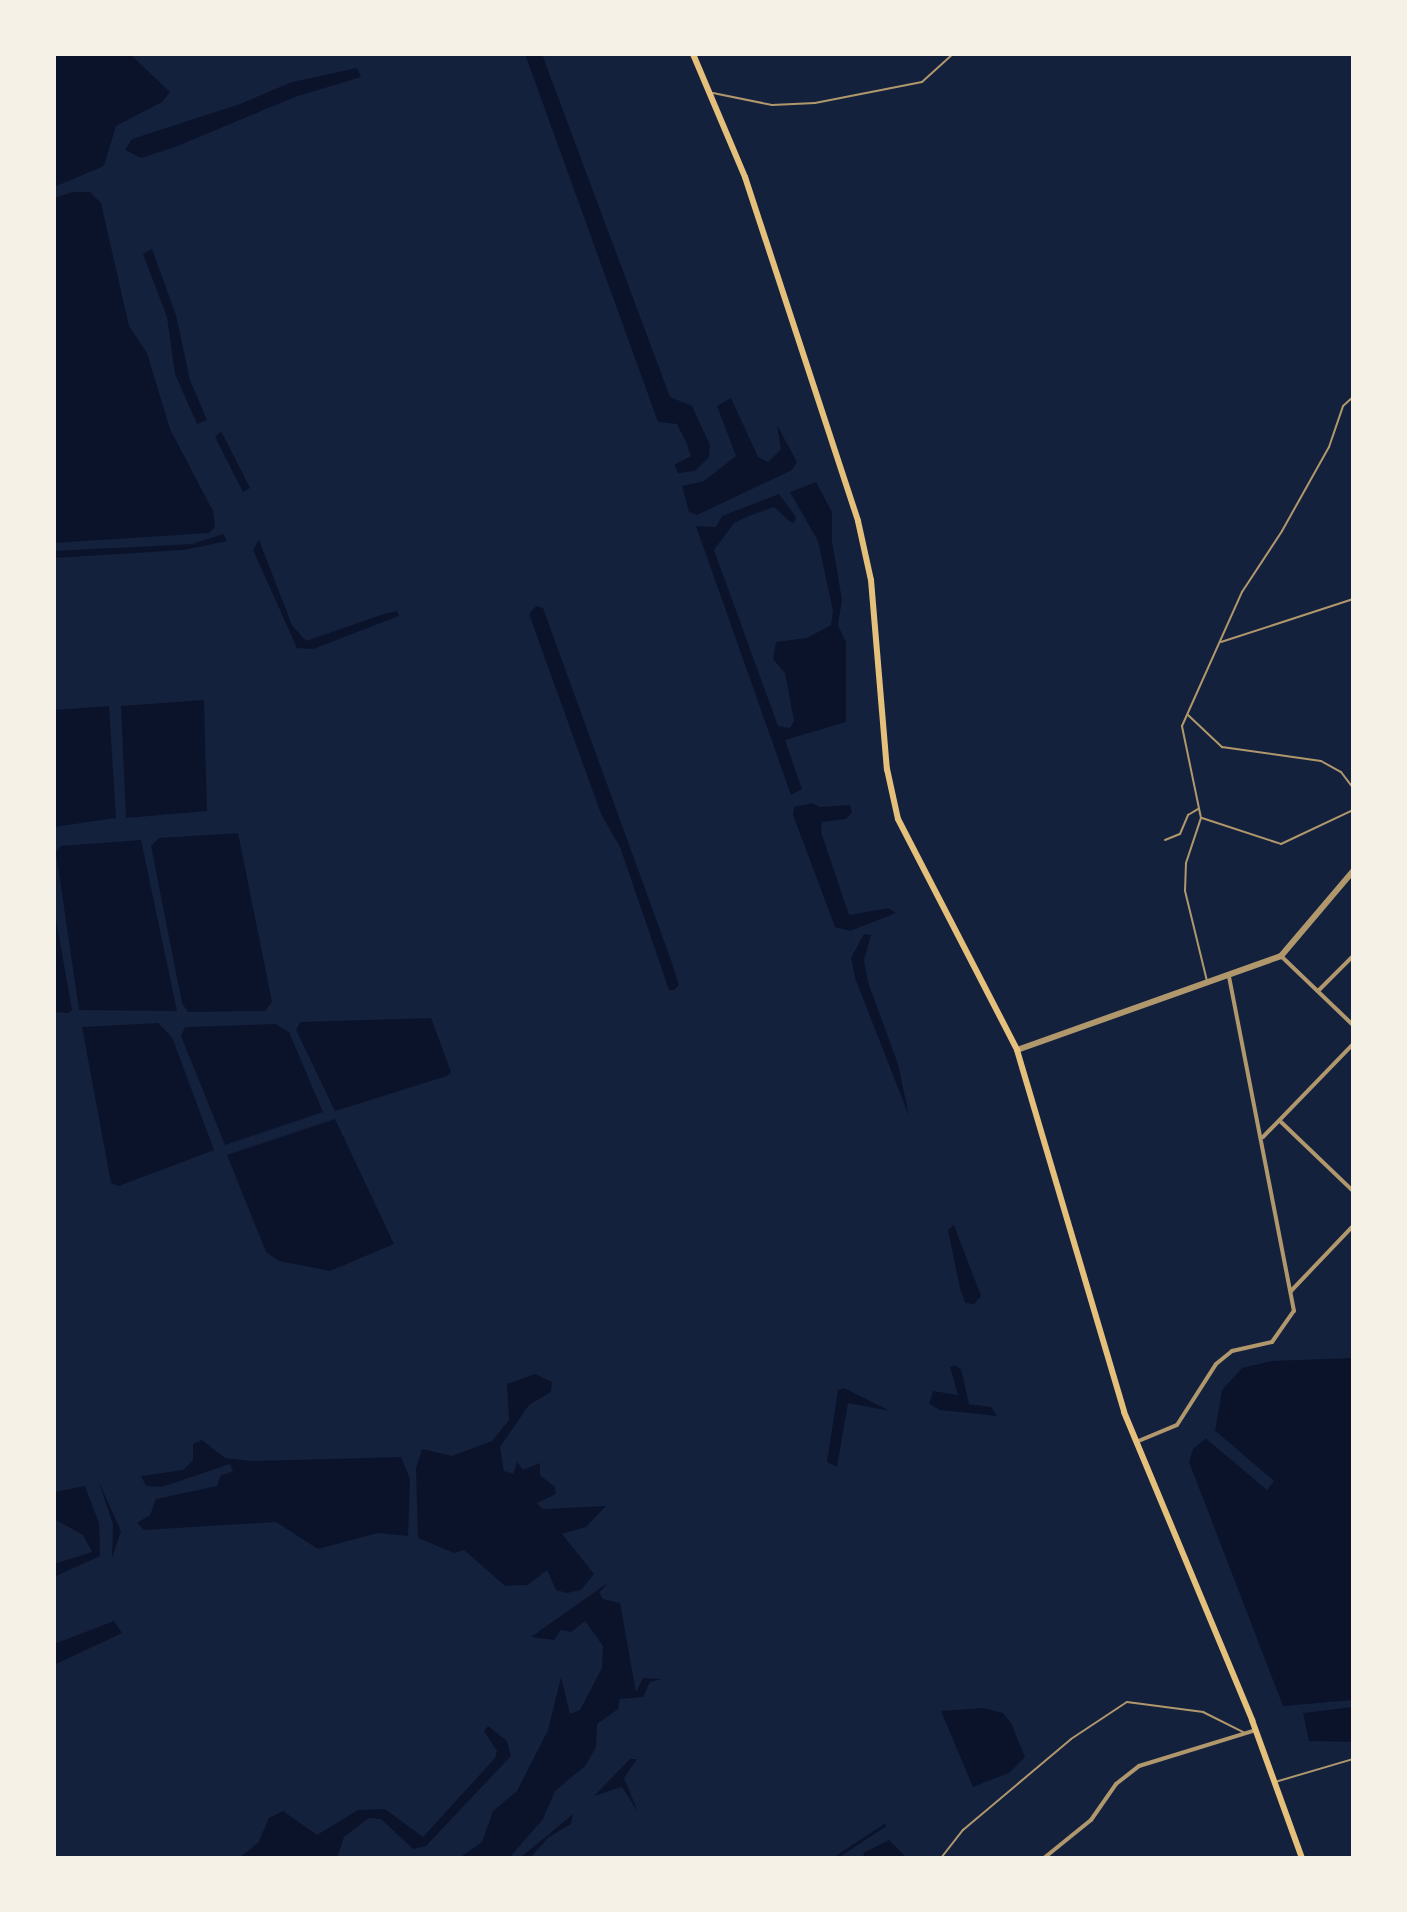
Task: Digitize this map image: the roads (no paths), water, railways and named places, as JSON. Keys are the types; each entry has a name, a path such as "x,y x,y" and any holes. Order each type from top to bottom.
{"main road":[{"path":"693,54 712,92 745,177 858,521 871,580 887,769 898,819 1017,1050 1105,1356 1136,1442 1256,1730 1302,1858"}],"street":[{"path":"1017,1050 1207,982 1229,978 1281,956 1353,871"},
{"path":"1281,956 1353,1025"},
{"path":"1317,991 1353,956"},
{"path":"1136,1442 1177,1425 1216,1364 1232,1351 1272,1342 1282,1334 1294,1311 1263,1138 1229,978"},
{"path":"1263,1138 1353,1044"},
{"path":"1280,1120 1353,1191"},
{"path":"1291,1291 1353,1226"},
{"path":"1044,1858 1086,1826 1116,1784 1139,1766 1256,1730"}],"lane":[{"path":"712,92 772,105 815,103 922,82 953,54"},
{"path":"1207,982 1185,878 1201,818 1182,741 1186,713 1242,592 1329,447 1343,406 1353,397"},
{"path":"1219,642 1353,599"},
{"path":"1186,713 1222,747 1321,761 1332,765 1353,788"},
{"path":"1165,840 1180,834 1188,815 1199,809"},
{"path":"1201,818 1281,844 1353,810"},
{"path":"941,1858 963,1830 1071,1739 1127,1702 1203,1712 1245,1734"},
{"path":"1274,1782 1353,1759"}],"water":[{"path":"54,54 130,54 170,92 162,102 116,126 104,166 54,187"},
{"path":"525,54 542,54 670,397 692,406 710,445 709,457 695,471 678,473 674,465 691,456 686,442 677,424 658,422"},
{"path":"357,68 361,77 295,97 175,147 141,158 125,150 132,139 240,104 292,82"},
{"path":"73,192 90,192 101,203 129,326 147,353 170,429 213,511 215,527 209,533 54,543 54,198"},
{"path":"152,249 176,315 190,380 207,420 197,424 175,374 167,317 143,254"},
{"path":"731,398 758,457 768,462 781,449 777,425 797,462 792,470 697,515 689,512 682,486 704,481 736,456 717,406"},
{"path":"221,431 250,488 243,492 215,437"},
{"path":"816,482 832,512 832,541 842,600 838,625 846,642 846,722 785,740 802,789 791,795 696,526 716,527 722,516 779,494 796,517 794,523 774,507 749,516 734,523 714,550 778,726 790,728 794,721 785,673 773,659 776,642 807,638 831,625 833,611 818,541 790,492"},
{"path":"223,534 227,541 184,550 54,558 54,551 192,544"},
{"path":"259,540 292,625 306,641 384,614 397,611 399,616 313,649 297,648 253,550"},
{"path":"536,606 543,608 671,960 679,985 674,990 669,990 620,847 601,814 529,614"},
{"path":"204,700 207,811 126,818 121,706"},
{"path":"109,706 116,818 54,827 54,710"},
{"path":"812,803 820,807 850,805 852,812 846,819 822,822 821,832 849,915 888,908 896,913 850,931 835,927 793,815 794,807"},
{"path":"238,833 272,1002 265,1011 188,1012 182,1003 151,846 159,838"},
{"path":"141,840 177,1011 79,1010 56,853 60,846"},
{"path":"54,908 72,1010 68,1013 54,1012"},
{"path":"864,934 871,935 864,960 868,982 898,1064 909,1116 855,978 851,958"},
{"path":"431,1018 451,1072 447,1076 335,1111 296,1030 301,1022"},
{"path":"158,1023 172,1037 214,1150 119,1186 111,1183 82,1027"},
{"path":"275,1024 289,1032 323,1112 225,1145 181,1036 185,1027"},
{"path":"335,1119 394,1244 330,1271 279,1261 266,1252 227,1155"},
{"path":"954,1225 981,1296 974,1304 965,1303 960,1288 948,1230"},
{"path":"1353,1358 1353,1700 1283,1706 1189,1462 1193,1449 1215,1431 1222,1390 1242,1368 1271,1361"},
{"path":"954,1365 961,1369 969,1404 991,1407 997,1416 940,1410 929,1404 933,1391 958,1395 950,1367"},
{"path":"535,1374 552,1382 551,1392 529,1405 500,1447 504,1471 513,1474 517,1462 523,1470 540,1463 540,1475 555,1487 556,1494 537,1503 543,1509 606,1506 586,1527 562,1534 594,1574 581,1590 567,1593 556,1590 547,1570 528,1585 505,1586 464,1550 454,1553 418,1538 416,1468 422,1449 452,1456 492,1441 509,1420 507,1384"},
{"path":"844,1388 890,1411 848,1403 837,1467 827,1462 838,1390"},
{"path":"202,1440 225,1458 251,1461 401,1457 410,1479 408,1536 378,1533 318,1549 276,1522 144,1530 137,1523 150,1515 156,1499 217,1486 220,1476 233,1471 230,1464 162,1487 146,1486 141,1476 183,1470 193,1460 193,1444"},
{"path":"98,1480 121,1531 112,1558 113,1524"},
{"path":"85,1486 99,1523 100,1556 54,1577 54,1564 92,1552 83,1535 54,1519 54,1492"},
{"path":"609,1582 599,1593 603,1599 620,1603 636,1692 643,1678 662,1679 650,1682 643,1697 620,1699 618,1709 597,1724 596,1747 586,1765 555,1791 543,1819 509,1858 459,1858 482,1842 493,1811 517,1791 548,1730 561,1677 570,1714 580,1710 602,1668 603,1646 585,1621 571,1632 561,1630 554,1640 531,1637"},
{"path":"114,1621 122,1633 54,1665 54,1644"},
{"path":"1353,1707 1353,1742 1309,1741 1303,1713"},
{"path":"983,1708 1003,1713 1011,1723 1025,1757 1009,1773 973,1787 941,1711"},
{"path":"488,1726 507,1741 511,1756 426,1846 413,1849 381,1819 369,1818 344,1837 337,1858 239,1858 258,1843 269,1818 283,1811 317,1835 358,1810 385,1809 423,1837 495,1758 497,1751 484,1731"},
{"path":"630,1759 637,1759 624,1778 638,1812 622,1787 594,1796"},
{"path":"573,1814 571,1824 549,1837 530,1858 520,1858"},
{"path":"889,1840 907,1858 865,1858 863,1853"}],"waterway":[{"path":"834,1858 884,1825"}]}
